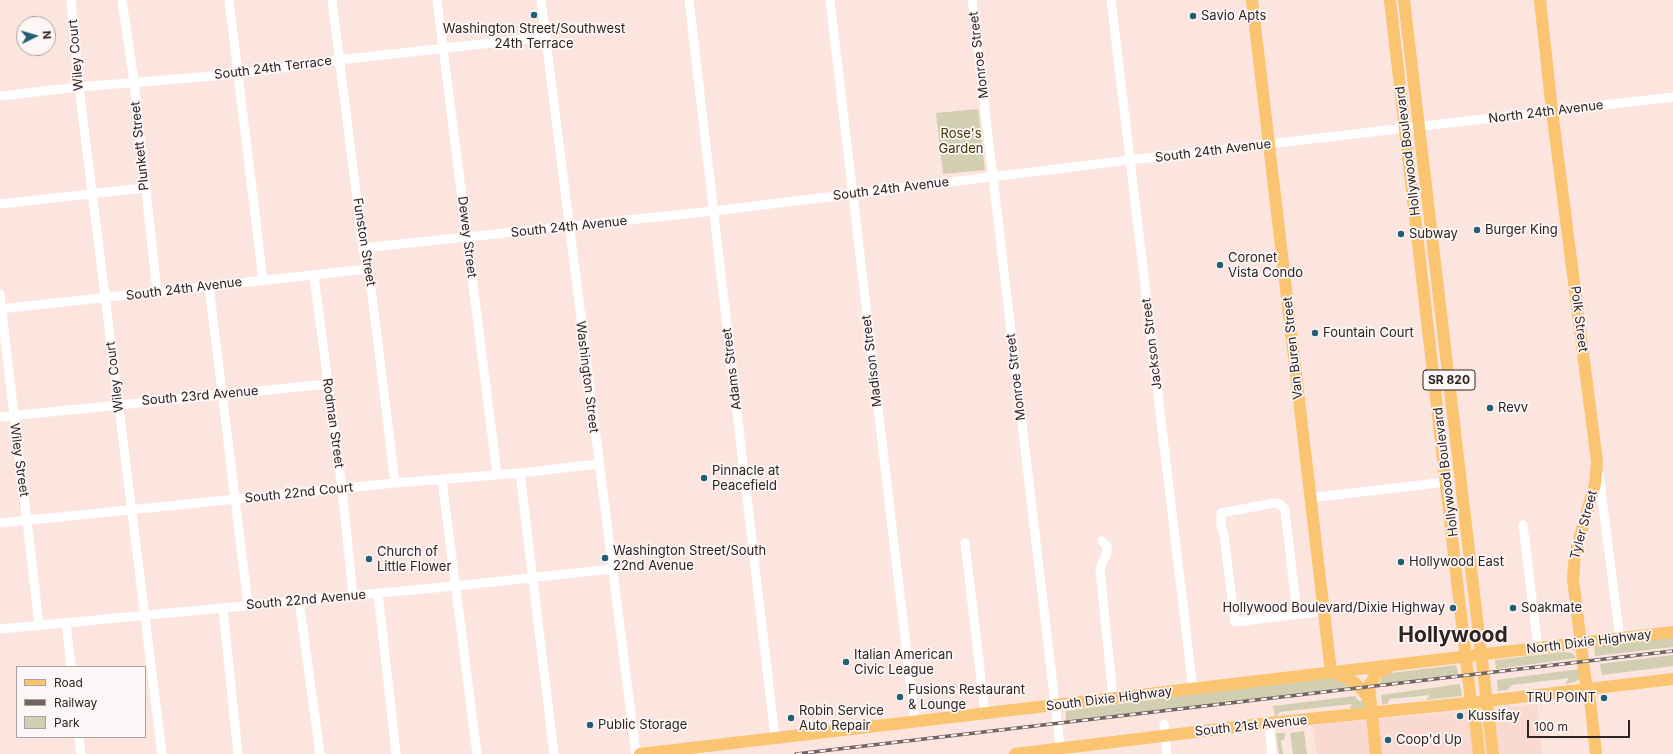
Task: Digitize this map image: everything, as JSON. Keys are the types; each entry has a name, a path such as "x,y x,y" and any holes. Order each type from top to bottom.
{"main road":[{"name":"Van Buren Street","path":"1252,0 1331,672"},
{"name":"Hollywood Boulevard","path":"1390,0 1459,584 1473,655 1487,701 1493,754"},
{"name":"Hollywood Boulevard","path":"1404,0 1472,579 1473,655 1471,702 1475,718 1479,754"},
{"name":"Polk Street","path":"1540,0 1552,111 1597,462"},
{"path":"1416,217 1421,223 1425,244 1433,247"},
{"name":"Tyler Street","path":"1596,754 1588,689 1585,677 1573,579 1573,568 1575,554 1595,484 1597,462"},
{"path":"1459,584 1472,579"},
{"name":"North Dixie Highway","path":"1473,655 1673,632"},
{"name":"South Dixie Highway","path":"640,754 1473,655"},
{"path":"1376,754 1369,686 1377,673 1395,665"},
{"path":"1331,672 1344,676 1365,691 1370,707"},
{"name":"South 21st Avenue","path":"1015,754 1060,751 1164,730 1269,723 1370,707 1487,701 1673,679"}],"street":[{"name":"Wiley Court","path":"71,0 79,87 162,754"},
{"name":"Plunkett Street","path":"122,0 134,82 144,188 157,292"},
{"path":"229,0 263,280"},
{"name":"Funston Street","path":"332,0 363,248 373,303 395,483"},
{"name":"Dewey Street","path":"437,0 497,474"},
{"name":"Washington Street","path":"541,0 568,227 636,754"},
{"name":"Adams Street","path":"688,0 775,738"},
{"name":"Madison Street","path":"830,0 915,722"},
{"name":"Monroe Street","path":"972,0 1060,751"},
{"name":"Jackson Street","path":"1111,0 1193,689"},
{"name":"South 24th Terrace","path":"0,96 79,87 239,74 339,60 545,37"},
{"name":"North 24th Avenue","path":"1419,127 1673,97"},
{"name":"South 24th Avenue","path":"363,248 713,211 1130,160 1419,127"},
{"path":"0,204 144,188"},
{"name":"South 24th Avenue","path":"1,309 263,280 314,276 367,269"},
{"name":"Rodman Street","path":"314,276 342,489 353,595"},
{"path":"210,286 248,605"},
{"name":"Wiley Street","path":"0,294 13,415 28,520 40,625"},
{"name":"South 23rd Avenue","path":"0,416 328,384"},
{"name":"Polk Street","path":"1597,462 1620,639"},
{"name":"South 22nd Court","path":"0,523 395,483 520,473 598,464"},
{"path":"520,473 554,754"},
{"path":"442,480 477,754"},
{"path":"1310,498 1446,482"},
{"path":"1297,614 1285,510 1280,504 1274,503 1221,513 1221,525 1224,536 1235,622 1324,611"},
{"path":"1523,525 1538,648"},
{"path":"1102,541 1107,546 1107,552 1100,569 1113,698"},
{"path":"965,543 985,713"},
{"name":"South 22nd Avenue","path":"0,629 223,609 248,605 455,586 612,569"},
{"path":"378,593 396,754"},
{"path":"299,600 320,754"},
{"path":"223,609 238,754"},
{"path":"66,623 71,666"},
{"path":"1269,723 1272,754"},
{"path":"1164,730 1167,754"},
{"path":"79,738 81,754"}],"shaded area":[{"path":"1537,704 1542,754 1317,754 1313,725"}],"green space":[{"name":"Rose's Garden","path":"978,109 985,170 943,174 936,113"},
{"path":"1673,637 1673,647 1595,656 1594,647"},
{"path":"1563,652 1572,653 1576,658 1496,669 1495,660"},
{"path":"1673,655 1673,666 1602,675 1600,664"},
{"path":"1456,665 1459,676 1379,685 1383,674"},
{"path":"1579,669 1580,678 1575,682 1565,684 1569,678 1512,685 1507,690 1498,691 1497,680"},
{"path":"1336,676 1355,688 1066,722 1066,711"},
{"path":"1460,684 1462,696 1426,700 1430,695 1390,699 1387,704 1382,704 1381,695"},
{"path":"1355,696 1359,701 1366,700 1366,707 1350,709 1352,704 1280,712 1275,717 1273,706"},
{"path":"1304,731 1307,754 1293,754 1290,733"},
{"path":"1276,733 1285,733 1284,740 1281,740 1283,754 1279,754"}],"railway":[{"path":"796,754 1673,651"}],"place":[{"name":"Washington Street/Southwest 24th Terrace","path":"534,15"},
{"name":"Savio Apts","path":"1193,16"},
{"name":"Burger King","path":"1477,230"},
{"name":"Subway","path":"1401,234"},
{"name":"Coronet Vista Condo","path":"1220,265"},
{"name":"Fountain Court","path":"1315,333"},
{"name":"Revv","path":"1490,408"},
{"name":"Pinnacle at Peacefield","path":"704,478"},
{"name":"Washington Street/South 22nd Avenue","path":"605,558"},
{"name":"Church of Little Flower","path":"369,559"},
{"name":"Hollywood East","path":"1401,562"},
{"name":"Hollywood Boulevard/Dixie Highway","path":"1453,608"},
{"name":"Soakmate","path":"1513,608"},
{"name":"Italian American Civic League","path":"846,662"},
{"name":"Fusions Restaurant & Lounge","path":"900,697"},
{"name":"TRU POINT","path":"1604,698"},
{"name":"Kussifay","path":"1460,716"},
{"name":"Robin Service Auto Repair","path":"791,718"},
{"name":"Public Storage","path":"590,725"},
{"name":"Coop'd Up","path":"1388,740"}],"district":[{"name":"Hollywood","path":"1453,636"}]}
